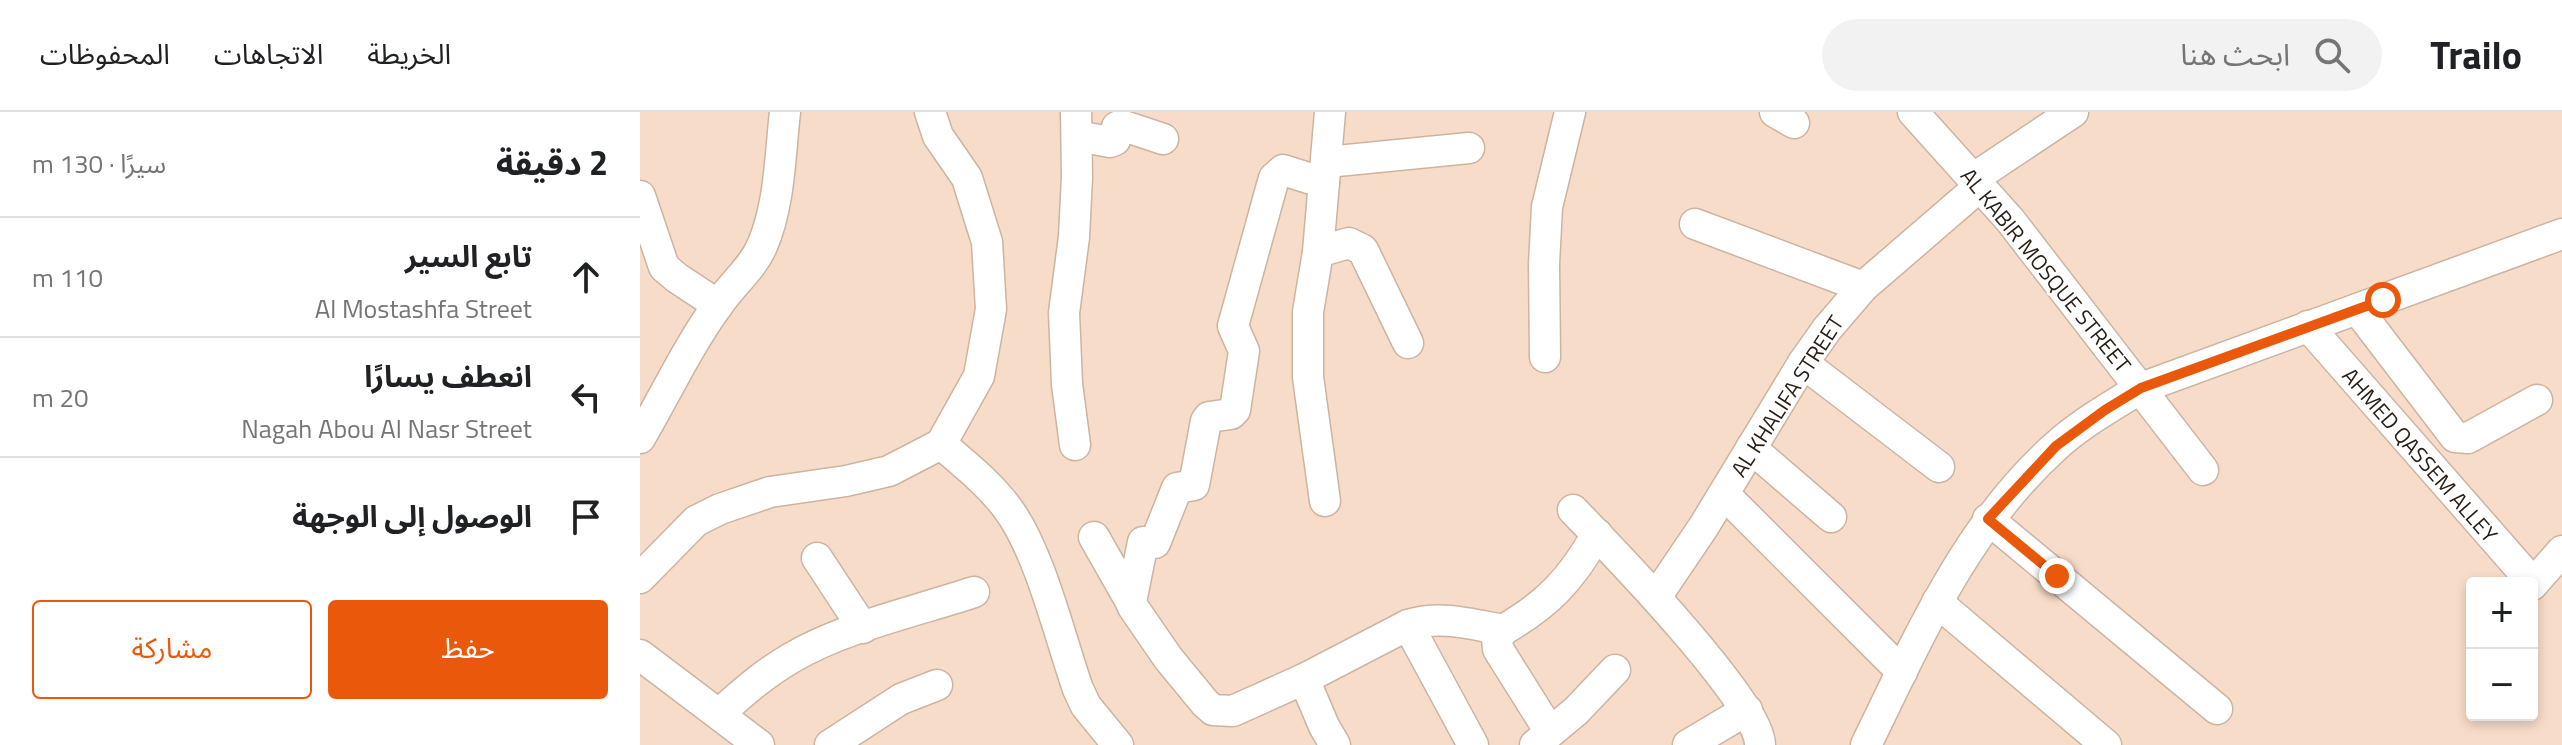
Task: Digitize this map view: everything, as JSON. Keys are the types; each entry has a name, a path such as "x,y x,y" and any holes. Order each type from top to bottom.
{"street":[{"path":"640,438 718,305 751,266 769,225 785,112"},
{"path":"640,578 696,521 720,509 770,492 889,471 941,444 979,376 991,309 987,242 967,178 938,136 930,112"},
{"path":"1325,501 1308,377 1308,312 1318,252 1330,112"},
{"path":"1545,357 1547,207 1570,112"},
{"name":"AL KABIR MOSQUE STREET","path":"1913,112 1977,182 2203,470"},
{"name":"AL KHALIFA STREET","path":"1656,597 1724,494 1803,363 1863,287 1977,182 2073,112"},
{"path":"1075,445 1067,384 1064,313 1074,237 1077,124 1110,142 1115,140 1117,127 1121,125 1163,139"},
{"path":"1131,602 1143,542 1155,543 1177,488 1194,485 1206,421 1209,417 1231,414 1235,410 1244,351 1233,326 1274,178 1283,170 1326,172 1469,148"},
{"path":"640,196 664,267 718,305"},
{"path":"1695,224 1863,287"},
{"path":"1866,745 1937,602 1988,519 2056,446 2105,410 2141,388 2562,234"},
{"path":"1318,252 1349,243 1363,250 1408,343"},
{"path":"2357,309 2455,437 2468,438 2537,400"},
{"name":"AHMED QASSEM ALLEY","path":"2308,326 2526,577"},
{"path":"1803,363 1939,467"},
{"path":"941,444 1010,511 1032,554 1078,689 1086,706 1118,745"},
{"path":"1751,448 1831,517"},
{"path":"1724,494 1902,672"},
{"path":"1573,510 1656,597 1747,710 1760,735 1760,745"},
{"path":"1988,519 2217,709"},
{"path":"1597,534 1580,565 1558,591 1533,613 1503,630 1497,639 1498,649 1542,739 1576,711 1615,670"},
{"path":"1094,537 1136,613 1168,658 1213,710 1233,711 1304,679 1408,625 1425,620 1445,620 1503,630"},
{"path":"2538,577 2562,551"},
{"path":"817,558 863,628"},
{"path":"719,714 754,683 795,656 863,628 974,592"},
{"path":"1937,602 2106,745"},
{"path":"1408,625 1473,745"},
{"path":"640,655 759,745"},
{"path":"1304,679 1335,745"},
{"path":"830,745 901,699 937,685"},
{"path":"1688,745 1747,710"}],"route":[{"path":"2057,576 1988,519 2056,446 2141,388 2383,300"}]}
